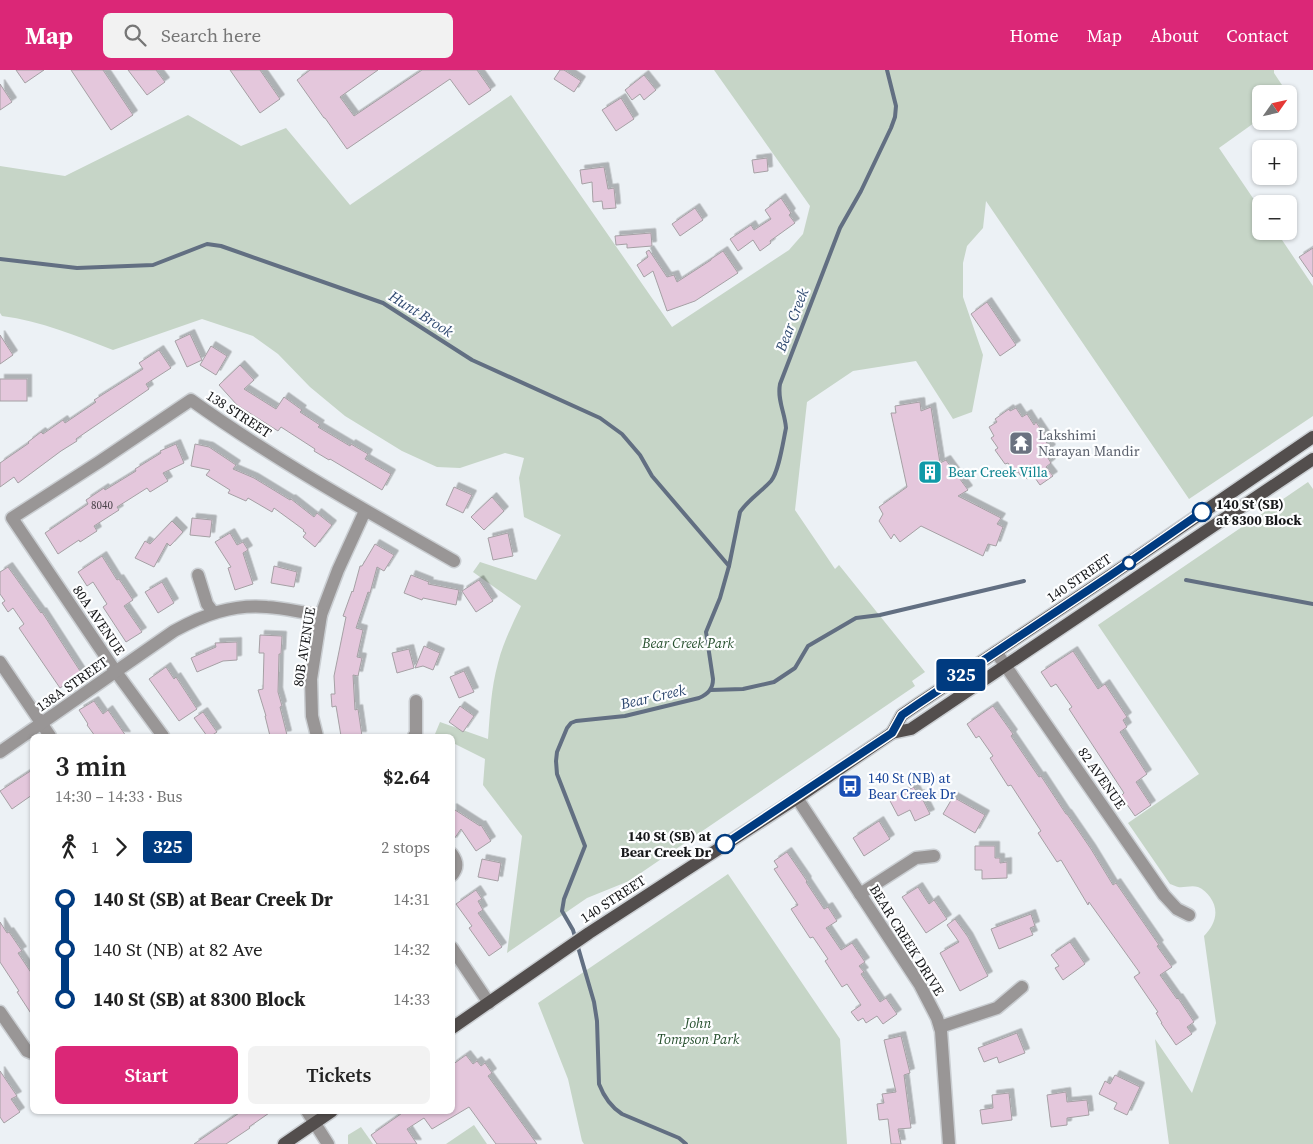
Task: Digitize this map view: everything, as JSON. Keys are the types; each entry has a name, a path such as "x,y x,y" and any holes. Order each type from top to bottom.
{"main road":[{"name":"140 STREET","path":"892,733 902,715 1313,437"},
{"name":"140 STREET","path":"455,1026 589,932 796,798 892,733 911,729 1313,459"},
{"path":"284,1144 328,1114"}],"street":[{"name":"138 STREET","path":"12,518 191,400 228,427 365,511 454,561"},
{"name":"80B AVENUE","path":"316,734 312,716 311,680 321,615 338,570 365,511"},
{"name":"80A AVENUE","path":"12,518 116,672 162,734"},
{"path":"198,575 207,604 213,612"},
{"name":"138A STREET","path":"0,752 174,631 198,618 213,612 265,606 321,615"},
{"name":"82 AVENUE","path":"996,652 1164,896 1177,909 1189,915"},
{"path":"0,662 48,734"},
{"path":"416,701 416,734"},
{"name":"BEAR CREEK DRIVE","path":"796,798 920,985 937,1018 941,1031 949,1144"},
{"path":"860,894 916,858 934,856"},
{"path":"455,859 457,869 455,871"},
{"path":"455,952 489,1003"},
{"path":"940,1026 997,1008 1022,987"},
{"path":"0,1012 27,1051 30,1052"},
{"path":"309,1114 328,1144"}],"green space":[{"name":"Bear Creek Park","path":"714,70 1274,70 1282,85 1252,85 1252,124 1219,148 1252,197 1252,240 1282,240 1313,286 1313,416 1189,499 986,201 983,228 967,246 963,263 963,297 983,355 972,412 953,419 916,361 853,371 807,402 795,510 835,569 839,565 925,672 912,681 915,686 629,881 587,898 507,953 522,836 483,785 485,759 455,744 455,734 435,734 440,722 488,739 491,701 496,672 505,641 521,606 473,572 480,562 536,580 561,535 524,517 519,478 524,458 505,453 460,468 437,467 402,451 345,416 310,387 278,354 253,336 202,319 113,350 45,325 2,316 0,313 0,166 65,176 188,115 241,146 286,128 350,205 511,95 672,327 789,250 803,234 810,206"},
{"path":"1308,482 1313,489 1313,1144 1169,1144 1155,1039 1192,1093 1216,1023 1204,936 1215,918 1215,907 1210,897 1200,888 1193,886 1178,887 1170,884 1128,823 1199,774 1098,625"},
{"name":"John Tompson Park","path":"728,874 840,1039 847,1144 584,1144 568,1079 538,1003"},
{"path":"474,1125 487,1144 446,1144"},
{"path":"361,1127 373,1144 348,1144 348,1135"}],"building":[{"path":"16,70 44,70 25,83"},
{"path":"71,70 103,70 133,115 111,130"},
{"path":"128,70 156,70 165,82 147,95"},
{"path":"230,70 260,70 280,99 260,113"},
{"path":"310,70 378,70 340,97 354,116 422,70 477,70 491,90 469,105 450,79 347,149 297,80"},
{"path":"560,70 564,70 581,81 574,92 554,79"},
{"path":"644,75 656,90 644,100 640,94 632,100 625,90"},
{"path":"0,84 12,102 0,110"},
{"path":"621,98 634,119 616,131 602,110"},
{"path":"767,158 768,171 754,173 752,160"},
{"path":"604,167 608,189 614,188 616,208 603,209 602,201 593,202 592,182 582,184 580,170"},
{"path":"781,198 795,223 770,241 771,243 760,251 753,240 738,251 730,239 751,225 754,230 771,219 765,210"},
{"path":"695,208 703,220 680,236 672,224"},
{"path":"651,233 652,246 627,248 627,244 616,245 615,236"},
{"path":"1313,248 1313,277 1299,257"},
{"path":"649,250 667,277 674,275 677,282 723,251 738,273 695,301 667,311 653,271 644,277 637,265 648,257 646,252"},
{"path":"987,302 1016,345 1000,356 971,314"},
{"path":"190,334 202,360 187,367 175,341"},
{"path":"0,335 13,355 0,364"},
{"path":"211,346 227,356 216,375 200,365"},
{"path":"159,350 171,368 146,384 149,389 76,439 77,441 18,483 14,477 0,487 0,463 29,443 41,432 43,434 63,420 65,423 96,402 94,400 143,369 139,363"},
{"path":"240,365 254,380 244,389 276,409 284,397 302,410 300,412 320,425 318,427 350,446 351,444 368,454 365,459 391,474 382,490 314,451 315,449 281,427 278,431 237,405 219,385"},
{"path":"0,379 27,379 27,401 0,401"},
{"name":"Bear Creek Villa","path":"920,402 921,411 931,407 940,463 946,460 968,490 958,496 1001,518 997,524 1003,527 996,546 988,544 983,556 921,526 900,542 894,534 891,539 879,521 883,514 879,507 907,487 891,413 896,413 895,406"},
{"name":"Lakshimi Narayan Mandir","path":"1016,408 1022,417 1027,414 1034,425 1036,422 1051,449 1047,452 1051,463 1046,467 1053,476 1040,485 1033,475 1027,479 1024,474 1021,476 1018,472 1015,473 1008,463 1005,464 995,450 998,448 991,438 994,436 989,427 997,422 995,419 1009,409 1010,411"},
{"path":"176,444 184,463 163,473 168,481 150,492 147,488 117,507 119,510 94,526 97,531 58,554 45,533 88,504 86,500 136,471 135,469 161,453 160,451"},
{"path":"195,444 209,447 236,465 233,469 254,478 291,499 314,517 317,513 332,525 315,547 303,537 306,533 304,530 274,508 272,512 248,498 246,501 228,493 230,490 206,475 210,470 191,466"},
{"path":"454,487 472,495 463,513 446,505"},
{"path":"492,497 504,511 484,530 471,517"},
{"path":"192,518 212,520 210,537 190,535"},
{"path":"172,521 183,532 170,546 167,543 154,567 135,558 145,541 150,544"},
{"path":"230,533 237,545 243,542 248,550 243,553 253,584 235,590 228,568 231,567 215,542"},
{"path":"508,533 513,556 493,560 488,538"},
{"path":"375,544 394,555 384,571 377,567 370,593 368,592 356,628 363,630 357,657 362,658 358,676 353,675 355,710 358,709 362,734 341,734 336,706 332,707 331,694 335,694 334,676 346,617 343,616 353,592 360,566 362,566"},
{"path":"102,556 117,580 119,579 133,600 124,606 142,632 126,642 103,607 107,604 93,582 87,586 78,572"},
{"path":"274,566 297,572 294,587 271,583"},
{"path":"8,567 42,612 82,674 60,688 19,628 24,624 13,608 8,612 2,603 5,601 0,594 0,572"},
{"path":"411,575 429,582 428,584 459,590 456,605 423,598 422,600 404,593"},
{"path":"479,580 493,601 476,612 462,591"},
{"path":"162,582 174,603 158,613 145,592"},
{"path":"260,635 282,636 281,654 279,654 278,692 287,734 270,734 258,690 263,689 264,653 259,653"},
{"path":"237,642 237,660 223,661 197,672 191,658 216,647 215,643"},
{"path":"424,646 440,653 433,670 423,666 415,668"},
{"path":"409,649 414,668 397,673 392,653"},
{"path":"1073,651 1098,689 1105,684 1127,717 1123,720 1127,727 1120,732 1147,774 1136,782 1151,805 1135,816 1121,796 1124,793 1069,709 1072,707 1056,684 1051,687 1041,672"},
{"path":"166,667 174,679 176,677 197,709 179,721 149,679"},
{"path":"464,671 474,692 459,698 450,677"},
{"path":"94,701 103,714 108,710 125,734 94,734 79,710"},
{"path":"460,706 474,716 463,732 449,722"},
{"path":"993,706 1013,734 1011,736 1039,777 1041,776 1091,849 1113,885 1116,883 1172,967 1160,975 1194,1022 1187,1027 1192,1034 1176,1045 1161,1023 1156,1013 1158,1012 1134,977 1140,973 1089,902 1088,905 1061,860 1057,862 1038,833 1041,831 1011,785 1008,786 990,758 993,756 979,736 976,738 967,724"},
{"path":"203,712 217,732 206,734 194,718"},
{"path":"30,771 30,796 12,809 0,791"},
{"path":"914,787 918,795 920,794 930,814 915,821 910,810 898,816 889,799"},
{"path":"953,797 985,815 975,833 943,814"},
{"path":"455,810 481,825 491,841 476,851 461,829 455,838"},
{"path":"879,821 890,839 864,856 853,838"},
{"path":"975,846 995,846 995,858 1000,858 1000,863 1007,862 1007,878 982,879 982,870 975,870"},
{"path":"787,852 824,909 828,907 837,921 826,928 841,950 852,943 865,962 859,966 864,972 861,974 880,1002 886,998 897,1014 883,1024 877,1016 866,1023 863,1018 858,1021 851,1012 861,1005 847,984 842,987 825,961 828,959 813,937 810,938 791,909 798,905 774,869 778,867 774,861"},
{"path":"482,859 501,863 498,881 478,877"},
{"path":"918,887 929,904 934,900 947,919 926,933 902,897"},
{"path":"476,890 482,899 478,901 483,910 478,913 502,947 489,956 469,928 472,926 456,904"},
{"path":"1031,914 1035,926 1030,928 1033,935 999,949 991,929"},
{"path":"955,919 968,937 988,976 960,991 940,953 959,942 947,925"},
{"path":"0,922 22,951 18,953 30,971 30,1012 17,992 19,991 0,962"},
{"path":"1070,942 1085,964 1063,980 1055,968 1059,966 1051,955"},
{"path":"1017,1033 1025,1053 999,1063 997,1057 984,1062 978,1048"},
{"path":"901,1036 910,1073 904,1075 911,1128 898,1129 901,1144 891,1144 888,1119 879,1120 877,1104 884,1103 882,1094 896,1092 884,1040"},
{"path":"466,1055 473,1064 477,1061 481,1066 485,1063 492,1073 488,1076 537,1144 496,1144 469,1107 432,1129 424,1118 407,1129 417,1144 377,1144 371,1135 401,1114 455,1114 455,1063"},
{"path":"0,1071 17,1096 11,1099 20,1112 4,1123 0,1117"},
{"path":"1115,1075 1140,1087 1127,1115 1114,1109 1117,1103 1099,1094 1105,1081 1110,1084"},
{"path":"1066,1092 1067,1102 1087,1100 1089,1115 1067,1118 1067,1125 1051,1127 1047,1095"},
{"path":"1009,1093 1012,1120 982,1124 980,1110 993,1108 992,1095"},
{"path":"238,1114 268,1114 226,1144 194,1144"}],"waterway":[{"name":"Bear Creek","path":"686,1144 679,1138 622,1114 608,1101 599,1084 597,1021 594,1002 573,930 562,911 564,899 585,846 557,774 557,752 571,723 625,716 699,698 711,688 713,679 706,632 720,598 729,566 740,512 771,481 778,464 786,428 780,401 780,384 840,228 861,191 895,117 896,106 887,70"},
{"name":"Hunt Brook","path":"0,259 77,268 153,265 207,244 221,246 383,303 472,360 600,418 622,434 640,455 652,476 729,566"},
{"path":"1186,580 1313,604"},
{"path":"711,690 743,689 774,682 795,668 808,646 856,618 880,615 1024,581"}],"bus line":[{"name":"325","path":"725,844 892,733 902,715 1202,512"}],"place":[{"name":"Lakshimi Narayan Mandir","path":"1021,443"},
{"name":"Bear Creek Villa","path":"930,472"},
{"name":"140 St (SB) at 8300 Block","path":"1202,512"},
{"name":"140 St (NB) at Bear Creek Dr","path":"850,786"},
{"name":"140 St (SB) at Bear Creek Dr","path":"725,844"}]}
